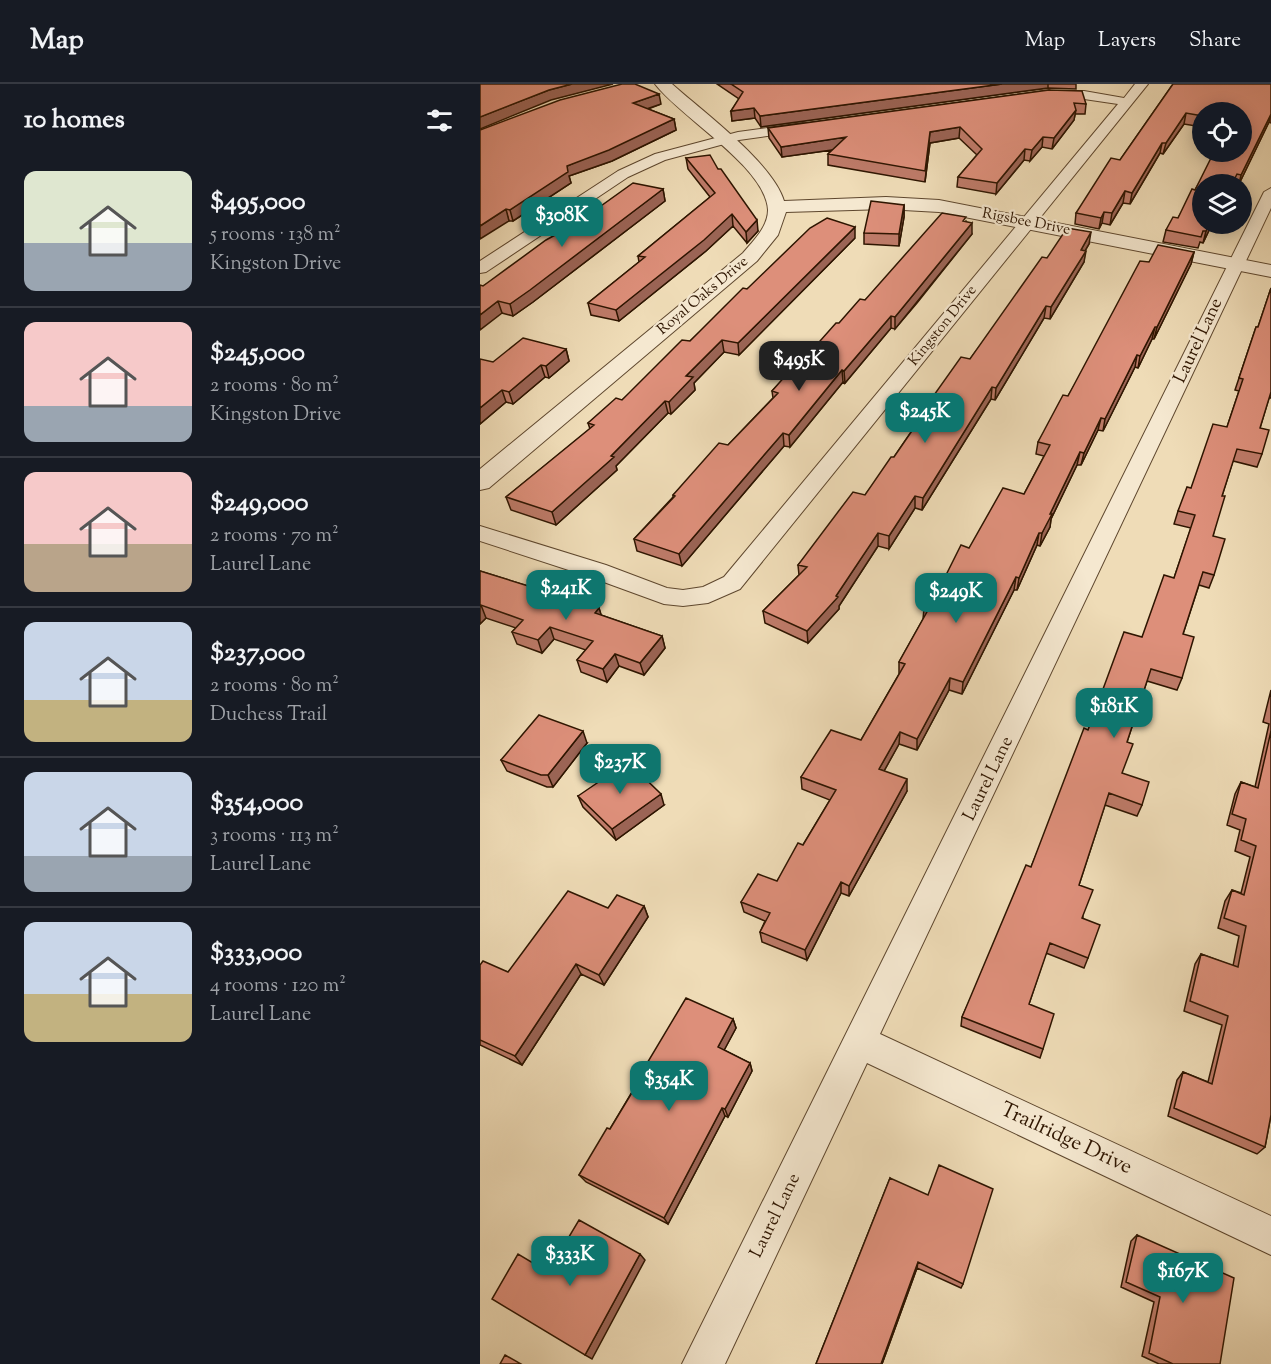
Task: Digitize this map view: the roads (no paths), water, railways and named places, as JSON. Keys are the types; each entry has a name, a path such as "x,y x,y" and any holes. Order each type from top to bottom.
{"street":[{"path":"663,84 723,140 737,150 764,179 773,192 777,207"},
{"name":"Kingston Drive","path":"480,533 598,571 649,592 682,598 708,595 732,583 1142,84"},
{"path":"1037,96 1070,93 1127,102"},
{"path":"480,268 631,170 660,157 723,140 819,125"},
{"name":"Laurel Lane","path":"703,1364 861,1043 1271,192"},
{"name":"Rigsbee Drive","path":"777,207 916,203 1271,271"},
{"name":"Royal Oaks Drive","path":"480,482 750,257 766,238 776,220 777,207"},
{"name":"Trailridge Drive","path":"861,1043 1271,1236"}]}
